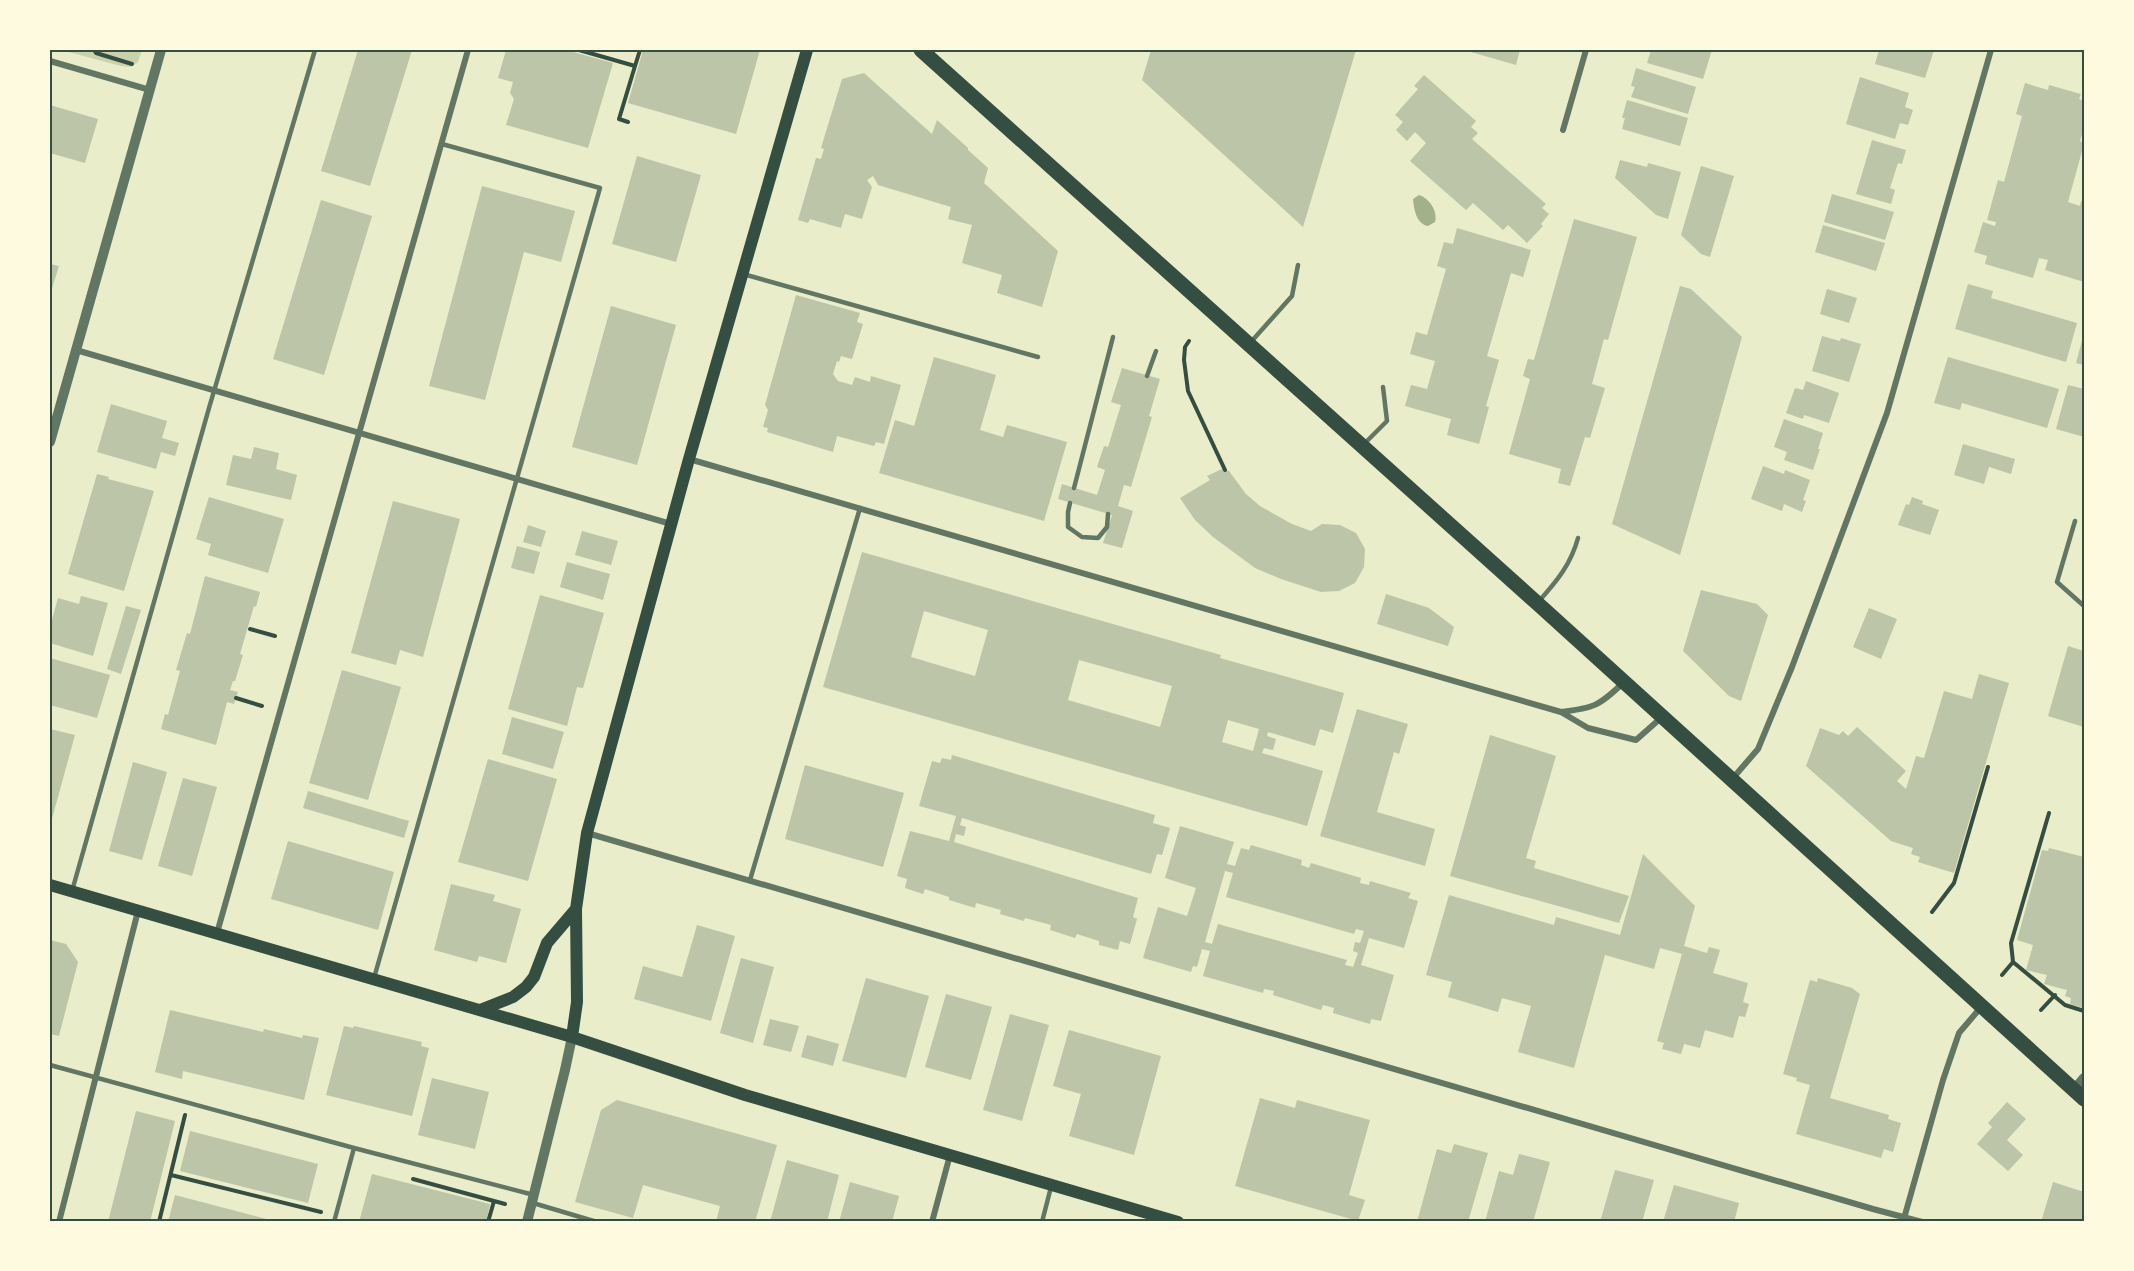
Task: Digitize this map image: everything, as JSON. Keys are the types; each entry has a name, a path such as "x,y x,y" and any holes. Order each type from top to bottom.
{"main road":[{"path":"572,1037 577,1002 576,909 587,833 689,459 807,50"},
{"path":"921,50 1983,1006 2081,1089"},
{"path":"50,885 572,1037 745,1095 1051,1185 1152,1218 1178,1221"},
{"path":"480,1010 513,998 526,987 534,977 547,943 576,909"}],"street":[{"path":"50,442 161,50"},
{"path":"217,933 468,50"},
{"path":"1563,130 1586,50"},
{"path":"1731,780 1758,749 1796,656 1887,413 1991,50"},
{"path":"50,61 150,90"},
{"path":"76,350 671,524"},
{"path":"689,459 1561,712 1588,728 1636,740 1662,717"},
{"path":"1561,712 1603,703 1624,682"},
{"path":"587,833 1904,1219 1922,1221"},
{"path":"59,1221 138,910"},
{"path":"1904,1219 1959,1033 1983,1006"},
{"path":"527,1221 572,1037"},
{"path":"932,1221 950,1155"}],"lane":[{"path":"72,891 315,50"},
{"path":"374,978 600,188 442,144"},
{"path":"1248,345 1292,296 1298,265"},
{"path":"743,274 1038,357"},
{"path":"1074,488 1113,337"},
{"path":"1147,376 1156,351"},
{"path":"1362,447 1387,421 1383,387"},
{"path":"1070,503 1068,527 1082,537 1098,538 1107,527 1108,514"},
{"path":"750,880 860,508"},
{"path":"2075,521 2057,582 2085,606"},
{"path":"1537,603 1560,578 1573,556 1578,538"},
{"path":"50,1065 533,1199 597,1221"},
{"path":"334,1221 354,1148"},
{"path":"1042,1221 1051,1185"}],"path":[{"path":"94,50 96,53 132,64"},
{"path":"579,50 635,66"},
{"path":"628,122 619,119 640,50"},
{"path":"1189,340 1185,347 1184,360 1188,391 1225,470"},
{"path":"250,629 275,636"},
{"path":"236,698 262,706"},
{"path":"1932,912 1954,883 1988,767"},
{"path":"2049,813 2011,944 2013,962 2065,1005 2085,1011"},
{"path":"2002,975 2013,962"},
{"path":"2041,1010 2055,995"},
{"path":"159,1221 186,1114"},
{"path":"171,1175 321,1212"},
{"path":"406,1177 505,1204"},
{"path":"489,1221 494,1201"}],"shaded area":[{"path":"61,50 142,50 138,62 131,67"},
{"path":"1419,195 1434,209 1435,222 1428,226 1418,219 1415,211 1413,199"}],"building":[{"path":"358,50 412,50 370,186 321,171"},
{"path":"506,50 566,50 613,63 588,148 506,125 514,99 510,93 513,82 498,78"},
{"path":"643,50 760,50 736,134 628,103"},
{"path":"1151,50 1356,50 1303,227 1142,80"},
{"path":"1464,50 1520,50 1516,65"},
{"path":"1651,50 1712,50 1703,79 1647,63"},
{"path":"1879,50 1934,50 1925,78 1875,64"},
{"path":"1636,68 1696,87 1688,114 1631,97 1635,87 1631,86"},
{"path":"864,73 932,134 937,120 968,148 988,168 984,183 1058,251 1042,307 997,293 1002,275 962,263 972,225 948,219 951,207 878,185 873,176 867,180 872,187 862,219 845,214 841,228 810,219 808,223 798,220 816,158 821,159 824,149 821,148 842,79"},
{"path":"1424,75 1476,121 1471,127 1478,133 1472,139 1546,204 1542,208 1549,214 1541,224 1543,226 1527,243 1508,225 1503,230 1473,203 1466,210 1410,161 1426,143 1415,132 1407,141 1396,130 1403,122 1395,115 1418,89 1414,86"},
{"path":"1860,77 1909,93 1905,107 1913,110 1908,125 1900,123 1895,139 1846,124"},
{"path":"2025,83 2048,90 2049,85 2081,94 2079,99 2084,101 2084,132 2080,141 2084,144 2068,202 2080,206 2081,201 2084,202 2084,282 2045,270 2048,260 2039,258 2033,278 1985,264 1987,256 1974,252 1983,222 1995,226 1996,222 1987,220 1998,180 2004,182 2022,116 2016,114"},
{"path":"1627,100 1688,118 1680,146 1622,129 1625,118 1622,118"},
{"path":"50,105 98,119 85,163 50,153"},
{"path":"1872,140 1906,150 1902,164 1898,163 1890,188 1895,190 1891,204 1856,194"},
{"path":"637,156 701,175 676,262 612,244"},
{"path":"1620,160 1647,167 1648,163 1681,172 1668,219 1656,215 1615,178"},
{"path":"1701,166 1734,176 1710,257 1701,254 1681,235"},
{"path":"482,186 575,211 561,262 524,252 485,400 429,386"},
{"path":"1832,194 1894,212 1885,240 1824,222"},
{"path":"321,200 372,216 324,375 273,359"},
{"path":"1574,219 1637,237 1608,340 1604,339 1592,384 1605,388 1590,438 1585,437 1570,486 1558,483 1561,469 1509,454 1530,379 1523,376 1528,359 1534,360"},
{"path":"1823,225 1885,243 1876,271 1815,252"},
{"path":"1457,228 1531,250 1523,277 1511,273 1487,356 1499,360 1486,406 1489,407 1479,444 1447,435 1451,419 1405,406 1411,385 1427,389 1435,361 1410,354 1416,332 1427,335 1446,269 1437,266 1444,242 1453,244"},
{"path":"50,264 59,266 50,295"},
{"path":"1968,284 1993,291 1991,298 2077,323 2066,362 1955,329"},
{"path":"1680,286 1691,289 1742,337 1680,555 1612,524"},
{"path":"1827,289 1857,298 1849,323 1820,314"},
{"path":"796,295 860,313 857,322 863,324 852,359 841,356 833,374 838,381 852,385 855,377 870,382 871,376 901,385 884,444 876,442 874,446 837,436 833,452 767,432 768,428 763,427 768,410 765,405"},
{"path":"611,306 676,325 637,465 572,447"},
{"path":"2084,333 2084,365 2076,363"},
{"path":"1822,336 1840,341 1841,338 1861,344 1849,382 1812,371"},
{"path":"934,357 996,375 980,430 1003,437 1007,425 1067,442 1044,521 879,473 895,420 914,426"},
{"path":"1948,357 2059,389 2047,428 1962,403 1960,410 1934,403"},
{"path":"1122,368 1160,379 1149,416 1152,417 1131,487 1124,485 1118,506 1133,511 1122,548 1103,543 1112,515 1058,499 1062,484 1097,495 1105,470 1097,467 1104,446 1108,447 1121,405 1111,402"},
{"path":"1806,381 1839,393 1829,423 1804,415 1803,419 1786,413 1795,388 1803,390"},
{"path":"2068,385 2084,389 2084,437 2056,429"},
{"path":"111,404 167,421 162,438 179,443 175,456 161,452 156,469 97,452"},
{"path":"1784,419 1823,433 1813,470 1784,460 1787,452 1774,447"},
{"path":"1963,444 2015,459 2011,474 1989,467 1984,484 1954,475"},
{"path":"254,447 279,453 276,469 297,475 291,500 226,485 233,455 251,459"},
{"path":"1763,466 1784,474 1785,470 1810,480 1803,500 1806,501 1802,512 1784,504 1782,511 1751,499"},
{"path":"1222,469 1229,471 1246,494 1260,506 1292,524 1311,531 1322,524 1340,525 1356,533 1365,549 1364,567 1355,583 1339,591 1321,592 1255,568 1213,537 1195,520 1180,498 1210,480 1207,476"},
{"path":"97,474 154,491 124,591 68,574"},
{"path":"209,497 284,519 268,573 208,555 211,544 196,539"},
{"path":"1912,497 1923,501 1922,504 1939,510 1930,535 1898,525 1906,504 1909,505"},
{"path":"393,501 460,519 423,657 400,650 396,665 351,653"},
{"path":"528,525 546,531 541,547 523,542"},
{"path":"582,531 618,541 611,565 575,555"},
{"path":"517,546 540,552 534,574 511,568"},
{"path":"862,552 1221,655 1220,658 1344,693 1333,733 1320,729 1315,746 1268,732 1267,736 1276,739 1273,750 1264,748 1262,753 1323,771 1307,826 823,687","holes":["924,611 988,630 975,676 911,657","1079,660 1172,686 1160,727 1068,700","1228,720 1259,729 1253,751 1222,742"]},
{"path":"567,562 610,574 603,600 560,587"},
{"path":"205,576 260,592 240,654 243,655 230,690 238,692 234,704 227,702 216,745 161,729 165,714 168,715 180,671 176,670 187,633 190,634"},
{"path":"1701,590 1757,604 1768,615 1741,701 1729,696 1683,651"},
{"path":"1386,594 1429,608 1454,627 1448,646 1377,624"},
{"path":"540,595 604,613 583,688 577,687 567,726 508,709"},
{"path":"81,596 108,603 93,656 50,643 50,627 58,598 79,604"},
{"path":"126,606 141,610 121,674 107,669"},
{"path":"1869,608 1897,619 1881,659 1853,647"},
{"path":"2068,646 2084,651 2084,727 2048,716"},
{"path":"50,658 110,675 97,718 50,705"},
{"path":"342,670 401,687 368,800 309,783"},
{"path":"1979,674 2009,683 1954,873 1918,862 1920,857 1911,854 1913,848 1891,841 1806,766 1820,728 1839,735 1843,731 1848,736 1857,727 1906,771 1897,781 1906,789 1916,756 1924,758 1944,691 1972,699"},
{"path":"1357,709 1408,724 1399,754 1394,752 1377,812 1435,829 1425,866 1320,836"},
{"path":"512,717 564,732 553,769 502,754"},
{"path":"50,729 75,735 50,826"},
{"path":"1490,735 1556,756 1526,858 1536,861 1534,868 1629,896 1619,923 1450,876"},
{"path":"952,755 1155,815 1153,823 1170,828 1162,855 1157,854 1151,874 962,818 960,825 966,827 964,836 956,834 954,842 1138,898 1133,917 1137,919 1130,944 1120,941 1118,950 1099,945 1099,941 1077,934 1075,938 1050,930 1051,925 1000,914 1001,910 976,903 975,908 925,889 923,894 905,888 907,879 897,876 910,831 949,841 956,816 919,806 932,761 940,763 942,758 951,760"},
{"path":"488,759 557,779 528,881 458,862"},
{"path":"133,762 167,772 142,860 109,851"},
{"path":"805,765 904,793 883,867 785,839"},
{"path":"183,778 217,787 192,876 158,866"},
{"path":"308,791 409,821 404,838 303,808"},
{"path":"1180,826 1234,842 1227,864 1235,866 1241,848 1249,850 1251,845 1302,860 1301,865 1309,868 1311,863 1361,878 1360,883 1369,885 1370,881 1411,893 1408,898 1418,901 1404,948 1369,938 1361,965 1394,975 1381,1021 1371,1019 1370,1024 1333,1013 1334,1008 1323,1005 1321,1010 1273,995 1274,991 1264,989 1263,993 1203,976 1210,951 1202,949 1197,967 1193,966 1191,972 1143,958 1158,907 1187,916 1196,888 1165,878","holes":["1225,871 1233,873 1226,897 1354,934 1356,929 1364,931 1360,943 1355,942 1353,951 1358,953 1353,967 1345,965 1347,960 1218,924 1212,944 1205,942"]},
{"path":"288,841 394,872 378,930 271,899"},
{"path":"2049,848 2084,857 2084,1008 2070,1004 2071,998 2065,996 2067,990 2044,984 2047,975 2026,970 2033,945 2017,940 2042,850 2048,851"},
{"path":"1643,854 1695,906 1684,946 1707,953 1709,947 1720,950 1713,973 1748,983 1743,1002 1749,1004 1745,1017 1739,1016 1733,1038 1705,1030 1700,1048 1684,1044 1681,1054 1662,1049 1664,1043 1657,1041 1682,954 1660,948 1654,969 1605,955 1574,1068 1518,1052 1531,1006 1502,998 1498,1012 1448,997 1452,982 1426,975 1449,895 1554,925 1556,917 1620,935"},
{"path":"451,884 495,895 493,901 521,909 506,963 479,956 477,962 434,950"},
{"path":"697,925 735,936 711,1021 634,999 643,966 682,977"},
{"path":"50,940 66,944 78,962 59,1036 50,1034"},
{"path":"741,958 774,967 753,1043 720,1033"},
{"path":"866,978 929,996 906,1078 842,1061"},
{"path":"1818,978 1852,988 1860,994 1830,1098 1889,1115 1888,1119 1901,1123 1893,1152 1884,1149 1881,1158 1796,1134 1810,1085 1783,1074 1810,980 1817,982"},
{"path":"946,994 992,1007 971,1080 925,1067"},
{"path":"170,1010 263,1032 264,1029 302,1038 303,1035 319,1038 304,1100 183,1071 182,1079 155,1072"},
{"path":"1010,1014 1049,1025 1022,1121 983,1110"},
{"path":"770,1019 799,1026 791,1052 763,1045"},
{"path":"344,1026 353,1028 354,1026 422,1042 421,1046 429,1048 412,1116 326,1095"},
{"path":"1069,1030 1161,1056 1134,1155 1069,1136 1081,1094 1053,1086"},
{"path":"807,1035 839,1044 833,1066 801,1057"},
{"path":"432,1078 489,1092 475,1149 418,1135"},
{"path":"1260,1098 1295,1108 1297,1100 1370,1120 1349,1195 1365,1200 1358,1221 1235,1186"},
{"path":"617,1100 777,1145 755,1222 716,1222 720,1206 643,1185 633,1218 575,1202 601,1110"},
{"path":"2007,1102 2026,1119 2007,1140 2023,1155 2008,1171 1977,1144 1992,1127 1988,1123"},
{"path":"136,1111 175,1121 150,1222 108,1222"},
{"path":"190,1131 318,1164 308,1203 180,1171"},
{"path":"1454,1144 1488,1153 1468,1222 1417,1222 1437,1149 1451,1153"},
{"path":"1519,1154 1550,1162 1533,1222 1485,1222 1499,1171 1513,1175"},
{"path":"787,1160 839,1175 827,1222 770,1222"},
{"path":"1615,1170 1654,1180 1642,1222 1600,1222"},
{"path":"372,1174 490,1204 486,1222 359,1222"},
{"path":"850,1182 899,1196 892,1222 839,1222"},
{"path":"2053,1182 2084,1192 2084,1222 2041,1222"},
{"path":"1674,1185 1739,1203 1734,1222 1663,1222"},
{"path":"175,1195 274,1221 274,1222 168,1222"}]}
